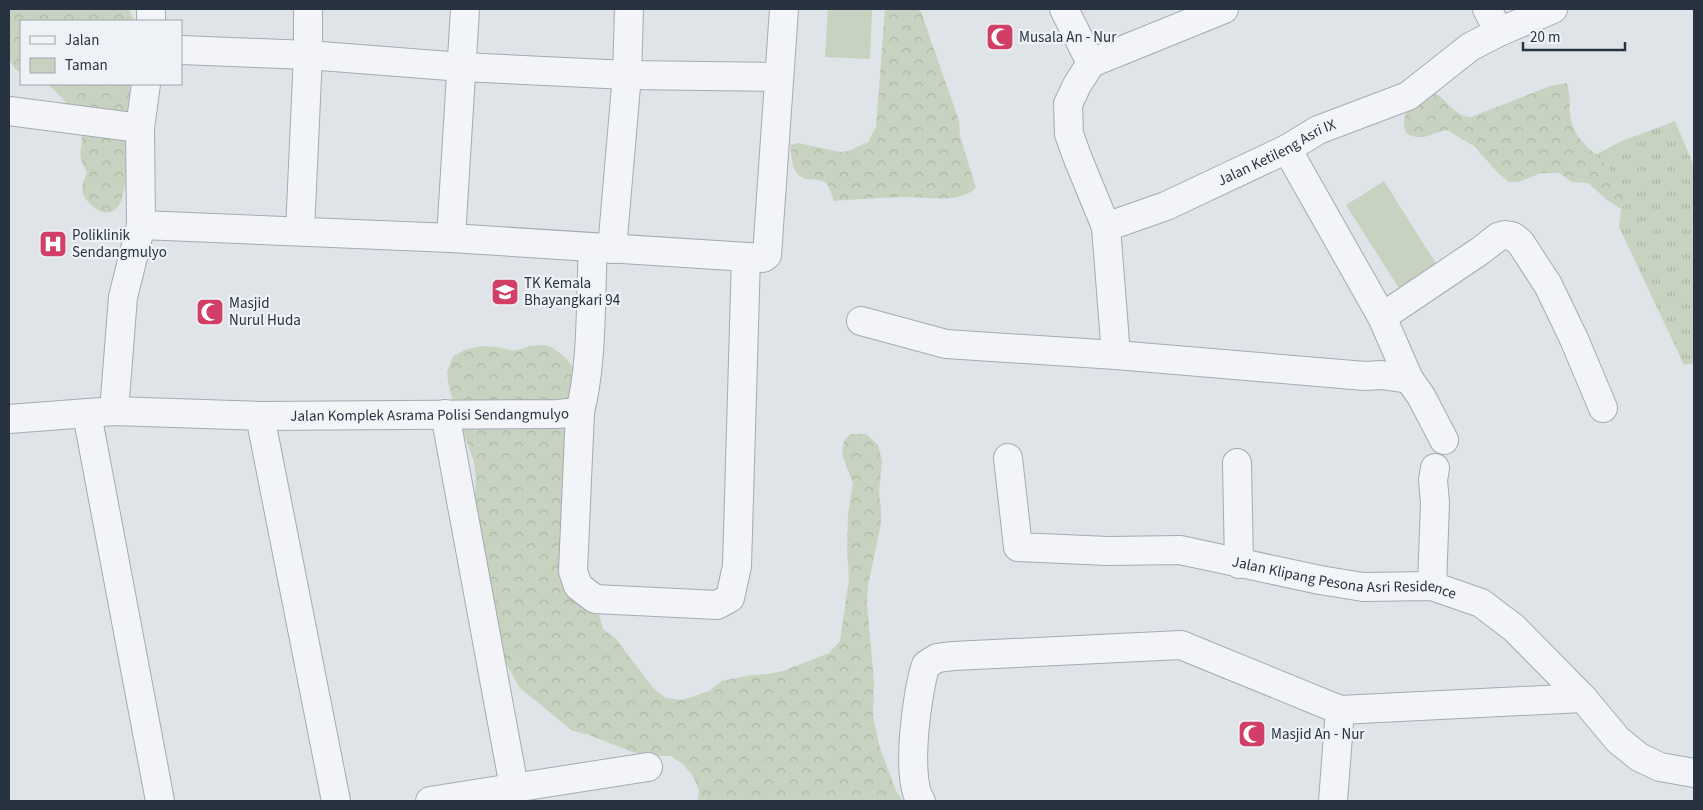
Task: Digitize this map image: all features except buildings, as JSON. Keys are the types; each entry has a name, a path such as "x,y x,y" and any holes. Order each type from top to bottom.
{"street":[{"path":"300,231 308,54 308,9"},
{"path":"451,238 465,9"},
{"name":"Jalan Komplek Asrama Polisi Sendangmulyo","path":"9,419 114,411 260,416 556,414 580,412 627,74 629,9"},
{"path":"580,412 573,571 578,586 596,598 717,604 730,598 737,566 756,256 778,77 784,9"},
{"path":"1064,9 1091,63"},
{"path":"1116,355 1106,227 1069,134 1068,104 1091,63 1224,9"},
{"name":"Jalan Ketileng Asri IX","path":"1106,227 1166,206 1287,149 1318,130 1408,96 1470,48 1493,20 1553,9"},
{"path":"182,50 308,54 462,67 627,74 778,77"},
{"path":"114,411 123,296 141,226 140,128 146,85"},
{"path":"9,111 140,128"},
{"path":"1287,149 1382,316 1409,379 1422,396 1444,440"},
{"path":"141,226 451,238 756,256"},
{"path":"1382,316 1498,237 1512,236 1520,242 1548,285 1574,339 1603,408"},
{"path":"861,321 946,344 1116,355 1365,376 1381,375 1409,379"},
{"path":"87,414 160,801"},
{"path":"445,414 514,788"},
{"path":"260,416 336,801"},
{"name":"Jalan Klipang Pesona Asri Residence","path":"1008,458 1018,547 1180,550 1239,564 1363,587 1432,586 1481,604 1514,628 1583,698 1618,740 1639,757 1660,767 1694,773"},
{"path":"1237,463 1239,564"},
{"path":"1432,586 1435,502 1433,480 1435,468"},
{"path":"921,801 914,784 917,710 921,679 926,665 937,658 1182,645 1340,710 1583,698"},
{"path":"1333,801 1340,710"},
{"path":"430,801 648,767"}],"green space":[{"path":"9,9 129,9 134,20 20,20 20,72 16,70 9,60"},
{"path":"828,9 872,9 870,59 825,57"},
{"path":"885,9 920,9 959,121 960,136 976,188 968,193 950,198 900,197 834,201 825,182 801,177 795,169 790,145 798,143 840,152 848,151 868,142 876,127"},
{"path":"1567,83 1574,129 1581,140 1604,162 1613,175 1626,202 1621,209 1588,183 1572,182 1559,173 1541,173 1518,182 1509,182 1497,172 1474,146 1447,130 1418,137 1407,134 1404,127 1404,120 1410,108 1432,91 1459,114 1471,117 1550,86"},
{"path":"48,85 143,85 130,171 119,205 112,211 106,212 95,208 83,193 83,182 87,173 80,156 81,130 75,115 60,96"},
{"path":"1675,121 1694,166 1694,363 1684,365 1619,227 1621,209 1626,202 1612,173 1595,155 1622,141"},
{"path":"1384,181 1440,270 1402,293 1346,205"},
{"path":"546,345 567,359 581,380 579,554 595,599 603,629 615,638 654,689 666,698 681,700 709,691 722,681 783,671 829,653 840,641 849,579 847,547 848,514 853,483 842,454 844,441 850,434 866,434 878,445 882,461 879,492 881,523 868,586 867,603 874,683 873,717 880,748 896,791 903,801 698,801 699,790 693,776 683,764 670,756 635,753 571,730 519,687 502,656 474,510 476,478 474,462 458,418 449,387 447,372 453,356 467,349 482,346 514,351 530,346"}],"place":[{"name":"Musala An - Nur","path":"1000,37"},
{"name":"Poliklinik Sendangmulyo","path":"53,244"},
{"name":"TK Kemala Bhayangkari 94","path":"505,292"},
{"name":"Masjid Nurul Huda","path":"210,312"},
{"name":"Masjid An - Nur","path":"1252,734"}]}
